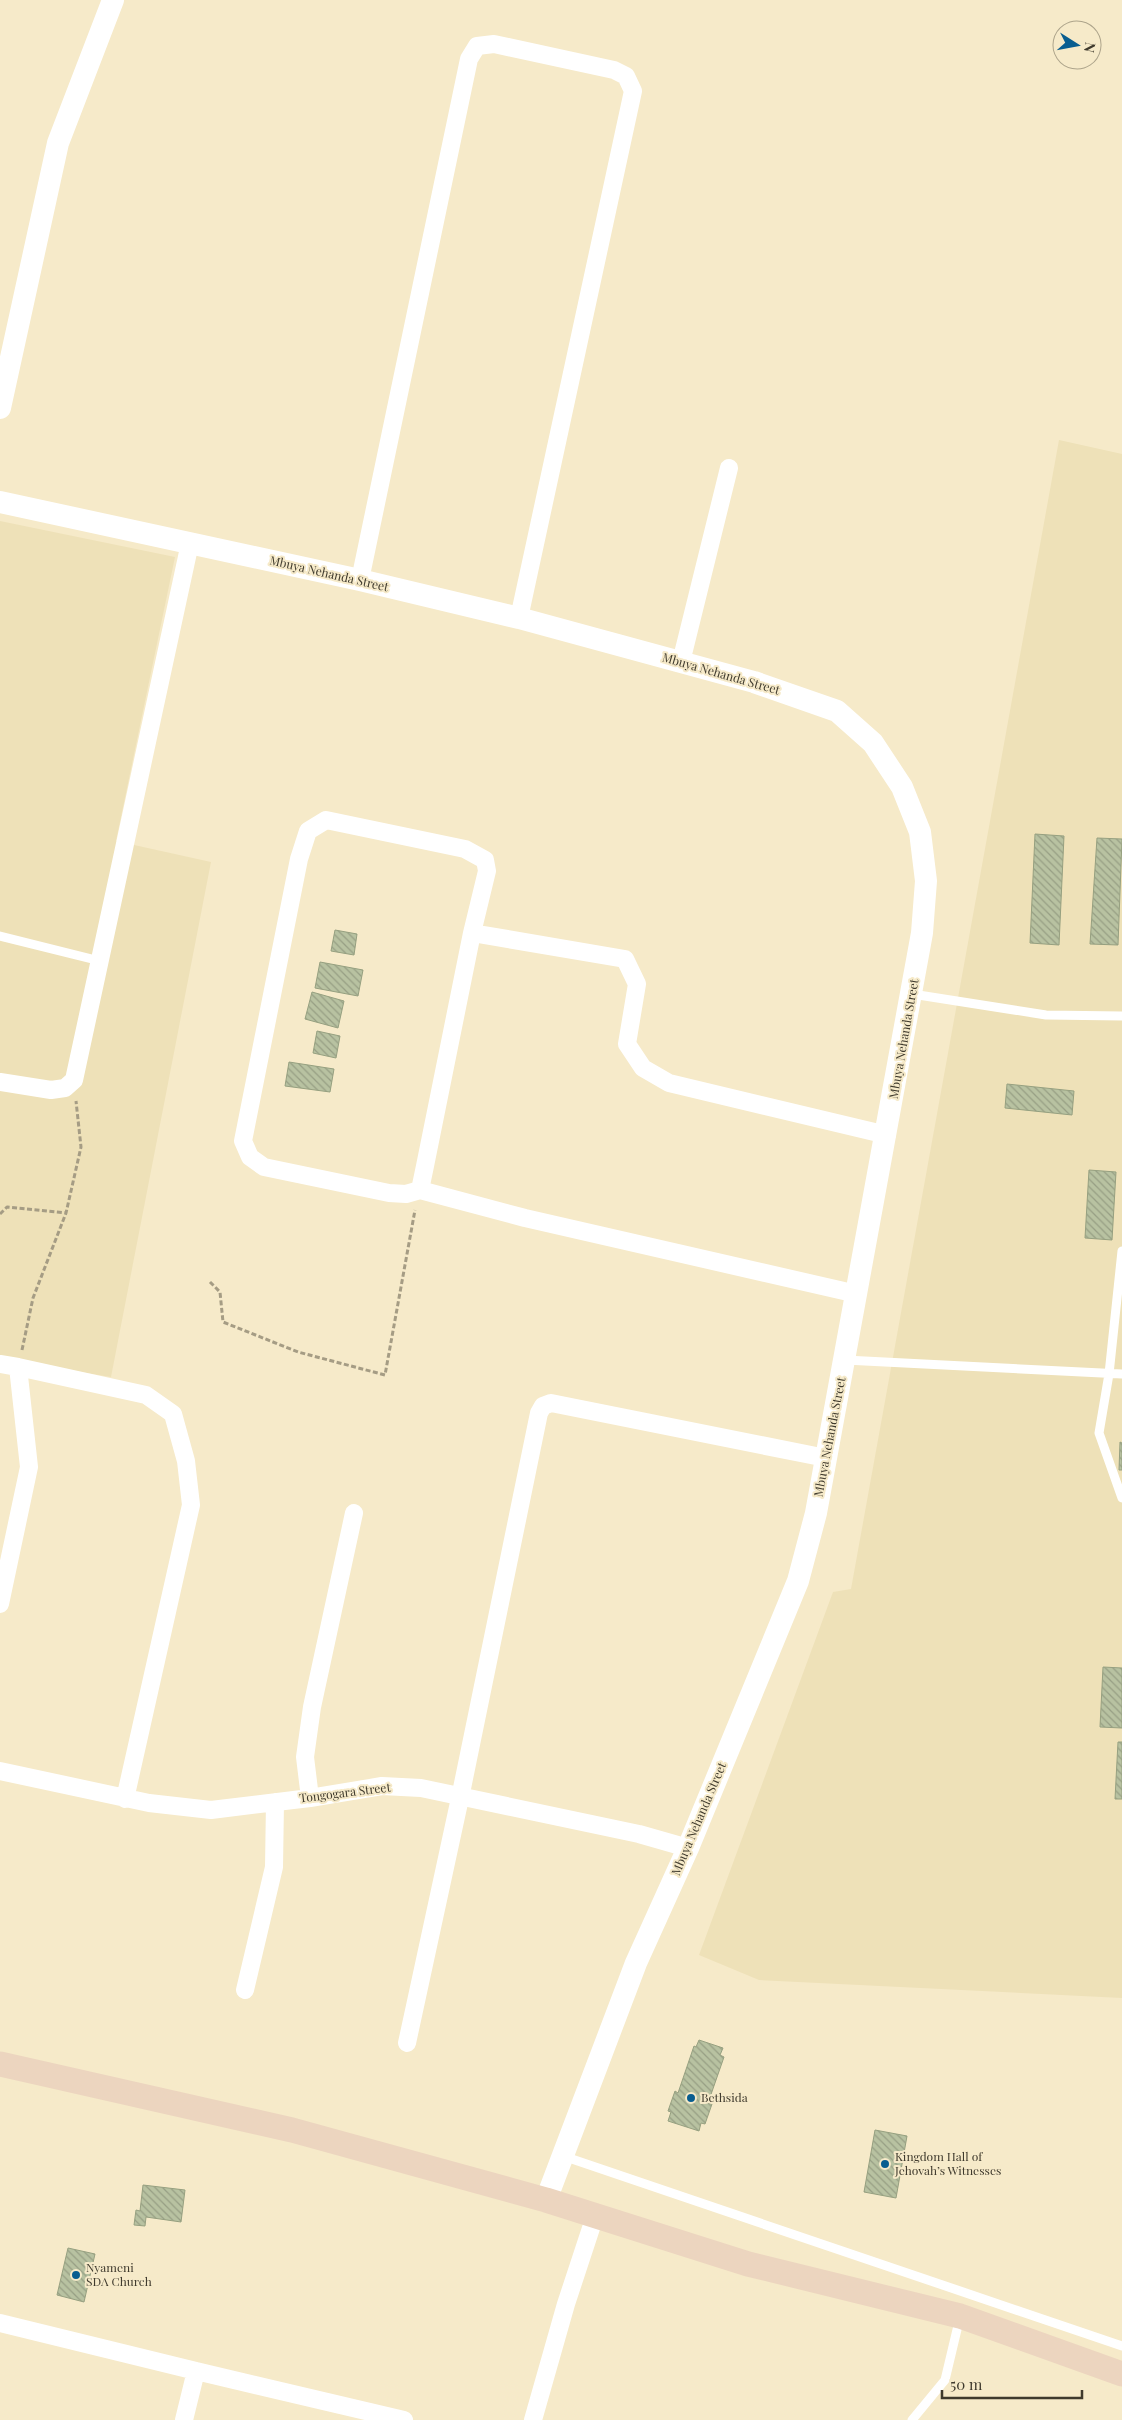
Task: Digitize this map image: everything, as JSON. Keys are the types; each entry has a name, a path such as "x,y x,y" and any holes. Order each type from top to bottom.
{"main road":[{"path":"0,2064 292,2130 546,2200 748,2264 960,2316 1122,2374"}],"street":[{"path":"0,408 5,357 58,143 113,0"},
{"path":"360,580 469,59 477,46 494,44 614,70 626,76 633,91 519,618"},
{"path":"681,662 729,468"},
{"name":"Mbuya Nehanda Street","path":"0,502 360,580 519,618 754,682 837,711 873,743 902,786 920,832 926,882 922,933 887,1135 816,1512 798,1581 688,1848 636,1963 546,2200"},
{"path":"0,1082 51,1090 65,1088 74,1080 190,543"},
{"path":"420,1190 486,871 485,860 465,849 326,820 308,831 299,859 243,1141 250,1157 264,1167 389,1193 406,1194 420,1190 525,1218 857,1294"},
{"path":"472,933 625,959 637,984 627,1044 643,1068 669,1083 887,1135"},
{"path":"0,1364 146,1395 173,1414 186,1461 191,1505 126,1799"},
{"path":"0,1604 28,1467 18,1367"},
{"path":"407,2043 460,1798 539,1413 543,1406 551,1403 826,1458"},
{"path":"310,1798 305,1757 312,1707 354,1513"},
{"name":"Tongogara Street","path":"0,1771 126,1799 211,1810 310,1798 382,1786 421,1788 460,1798 639,1834 688,1848"},
{"path":"245,1990 274,1867 275,1802"},
{"path":"533,2420 566,2304 595,2216"},
{"path":"0,2323 404,2420"},
{"path":"184,2420 196,2370"}],"lane":[{"path":"0,936 100,961"},
{"path":"912,994 1046,1015 1122,1016"},
{"path":"1122,1251 1109,1374 1099,1433 1122,1498"},
{"path":"844,1360 1122,1374"},
{"path":"563,2156 1122,2346"},
{"path":"912,2420 945,2380 960,2316"}],"path":[{"path":"18,1367 33,1298 66,1213 81,1148 74,1080"},
{"path":"210,1282 220,1292 223,1322 298,1352 385,1375 420,1190"},
{"path":"0,1206 66,1213"},
{"path":"0,1214 7,1207"}],"shaded area":[{"path":"1059,440 1122,454 1122,1998 759,1980 699,1955 833,1592 851,1589"},
{"path":"0,521 175,557 116,841 211,862 111,1377 0,1359"}],"building":[{"path":"1035,834 1064,836 1059,945 1030,943"},
{"path":"1097,838 1122,839 1118,945 1090,944"},
{"path":"335,930 357,934 354,955 331,951"},
{"path":"320,962 363,970 358,996 315,988"},
{"path":"312,992 344,1001 338,1028 305,1019"},
{"path":"317,1031 340,1036 336,1058 313,1053"},
{"path":"289,1062 334,1069 330,1092 285,1086"},
{"path":"1007,1084 1074,1091 1072,1115 1005,1108"},
{"path":"1089,1170 1116,1172 1112,1240 1085,1238"},
{"path":"1120,1442 1122,1443 1122,1470 1119,1470"},
{"path":"1103,1667 1122,1668 1122,1728 1100,1727"},
{"path":"1118,1742 1122,1742 1122,1799 1115,1799"},
{"path":"699,2040 723,2048 720,2055 724,2057 708,2103 712,2104 705,2124 701,2123 699,2131 668,2121 671,2112 668,2111 675,2091 678,2093 694,2046 696,2047"},
{"name":"Kingdom Hall of Jehovah’s Witnesses","path":"875,2130 907,2136 896,2198 864,2192"},
{"path":"143,2185 185,2190 181,2222 146,2217 145,2226 134,2225 136,2210 140,2211"},
{"name":"Nyameni SDA Church","path":"68,2248 95,2254 84,2302 57,2295"}],"place":[{"name":"Bethsida","path":"691,2098"},
{"name":"Kingdom Hall of Jehovah’s Witnesses","path":"885,2164"},
{"name":"Nyameni SDA Church","path":"76,2275"}]}
